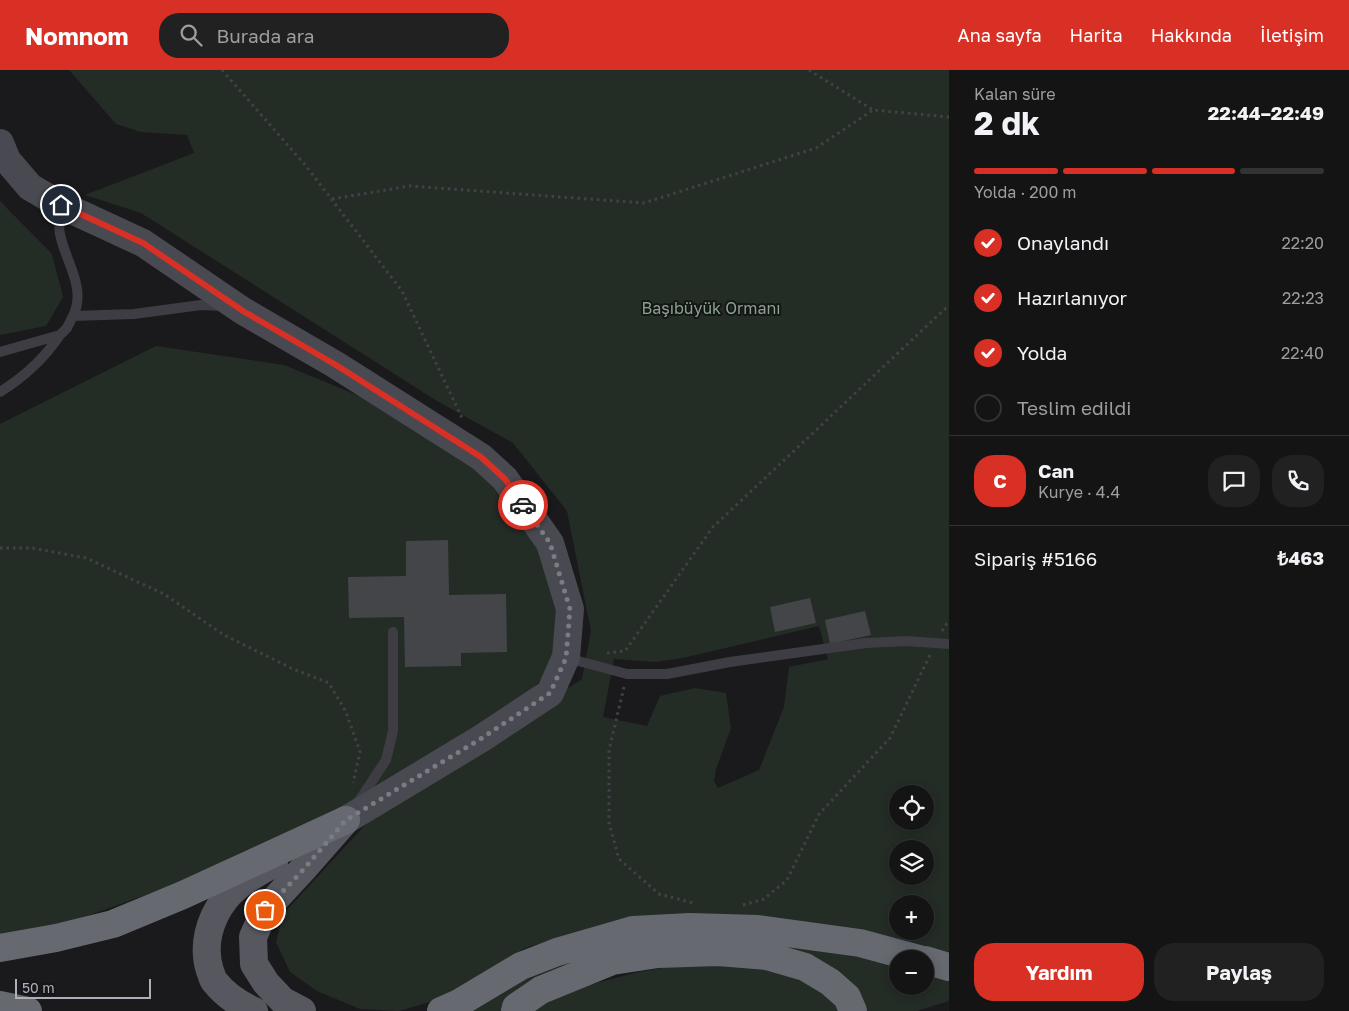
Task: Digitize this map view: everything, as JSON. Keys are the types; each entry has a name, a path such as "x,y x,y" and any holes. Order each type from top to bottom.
{"highway":[{"path":"0,948 56,938 113,924 183,895 346,820"},
{"path":"441,1011 459,1003 521,966 557,952 633,930 690,927 758,929 860,943 889,951"},
{"path":"515,1011 516,1007 541,990 612,961 658,954 718,952 767,956 804,967 830,982 847,997 853,1011"},
{"path":"934,963 949,967"},
{"path":"0,1005 28,1011"}],"main road":[{"path":"0,143 7,160 30,187 61,205 143,243 243,311 336,365 481,457 505,479 550,543 570,609 566,658 550,693 482,738 246,879 226,898 213,919 207,939 207,961 214,981 235,1001 254,1011"},
{"path":"302,1011 283,1001 266,983 254,964 253,937 265,910 346,820"}],"lane":[{"path":"0,392 20,380 49,351 77,308 79,298 77,286 60,234 61,205"},
{"path":"73,316 134,314 201,305 221,306 243,311"},
{"path":"0,352 60,336"},
{"path":"346,820 386,760 394,731 394,632"},
{"path":"566,658 627,674 667,674 730,662 866,643 906,641 949,644"}],"path":[{"path":"222,70 306,166 402,291 464,422"},
{"path":"809,70 873,110 949,117"},
{"path":"332,200 410,186 644,203 816,148 873,110"},
{"path":"605,653 625,651 713,527 949,305"},
{"path":"0,548 32,548 86,558 164,594 224,635 293,669 329,683 346,712 360,752 346,820"},
{"path":"740,906 764,899 787,880 819,814 890,738 944,625 949,620"},
{"path":"627,674 609,750 609,822 618,859 659,894 695,904"}],"green space":[{"name":"Başıbüyük Ormanı","path":"69,70 949,70 949,955 934,953 934,950 917,950 703,916 600,925 525,948 450,996 399,1011 360,1009 317,991 290,972 276,942 283,914 378,811 582,679 591,631 567,511 513,443 437,401 141,213 85,195 194,153 187,135 141,132 116,124","holes":["819,626 828,659 789,667 784,707 759,770 718,788 714,781 716,769 731,728 726,693 695,688 660,696 647,726 603,717 614,659 655,662 683,658"]},
{"path":"0,201 52,254 63,297 46,326 0,335"},
{"path":"156,346 284,365 398,412 468,458 504,493 544,548 559,591 551,669 523,699 340,818 244,851 193,878 59,926 0,940 0,424"},
{"path":"735,935 889,960 889,995 934,995 934,970 949,974 949,1001 917,1011 859,1011 834,972 653,949 510,1011 450,1011 556,958"},
{"path":"681,965 762,967 827,989 839,1011 529,1011 562,992 638,972"}],"building":[{"path":"448,540 449,595 506,594 507,652 461,653 461,666 405,667 404,617 349,618 348,577 406,576 406,541"},
{"path":"810,598 816,623 775,632 770,607"},
{"path":"865,611 871,635 830,644 825,620"}],"way so far":[{"path":"265,910 346,820 482,738 550,693 566,658 570,609 550,543 523,505"}],"route":[{"path":"61,205 143,243 243,311 336,365 481,457 505,479 523,505"}]}
